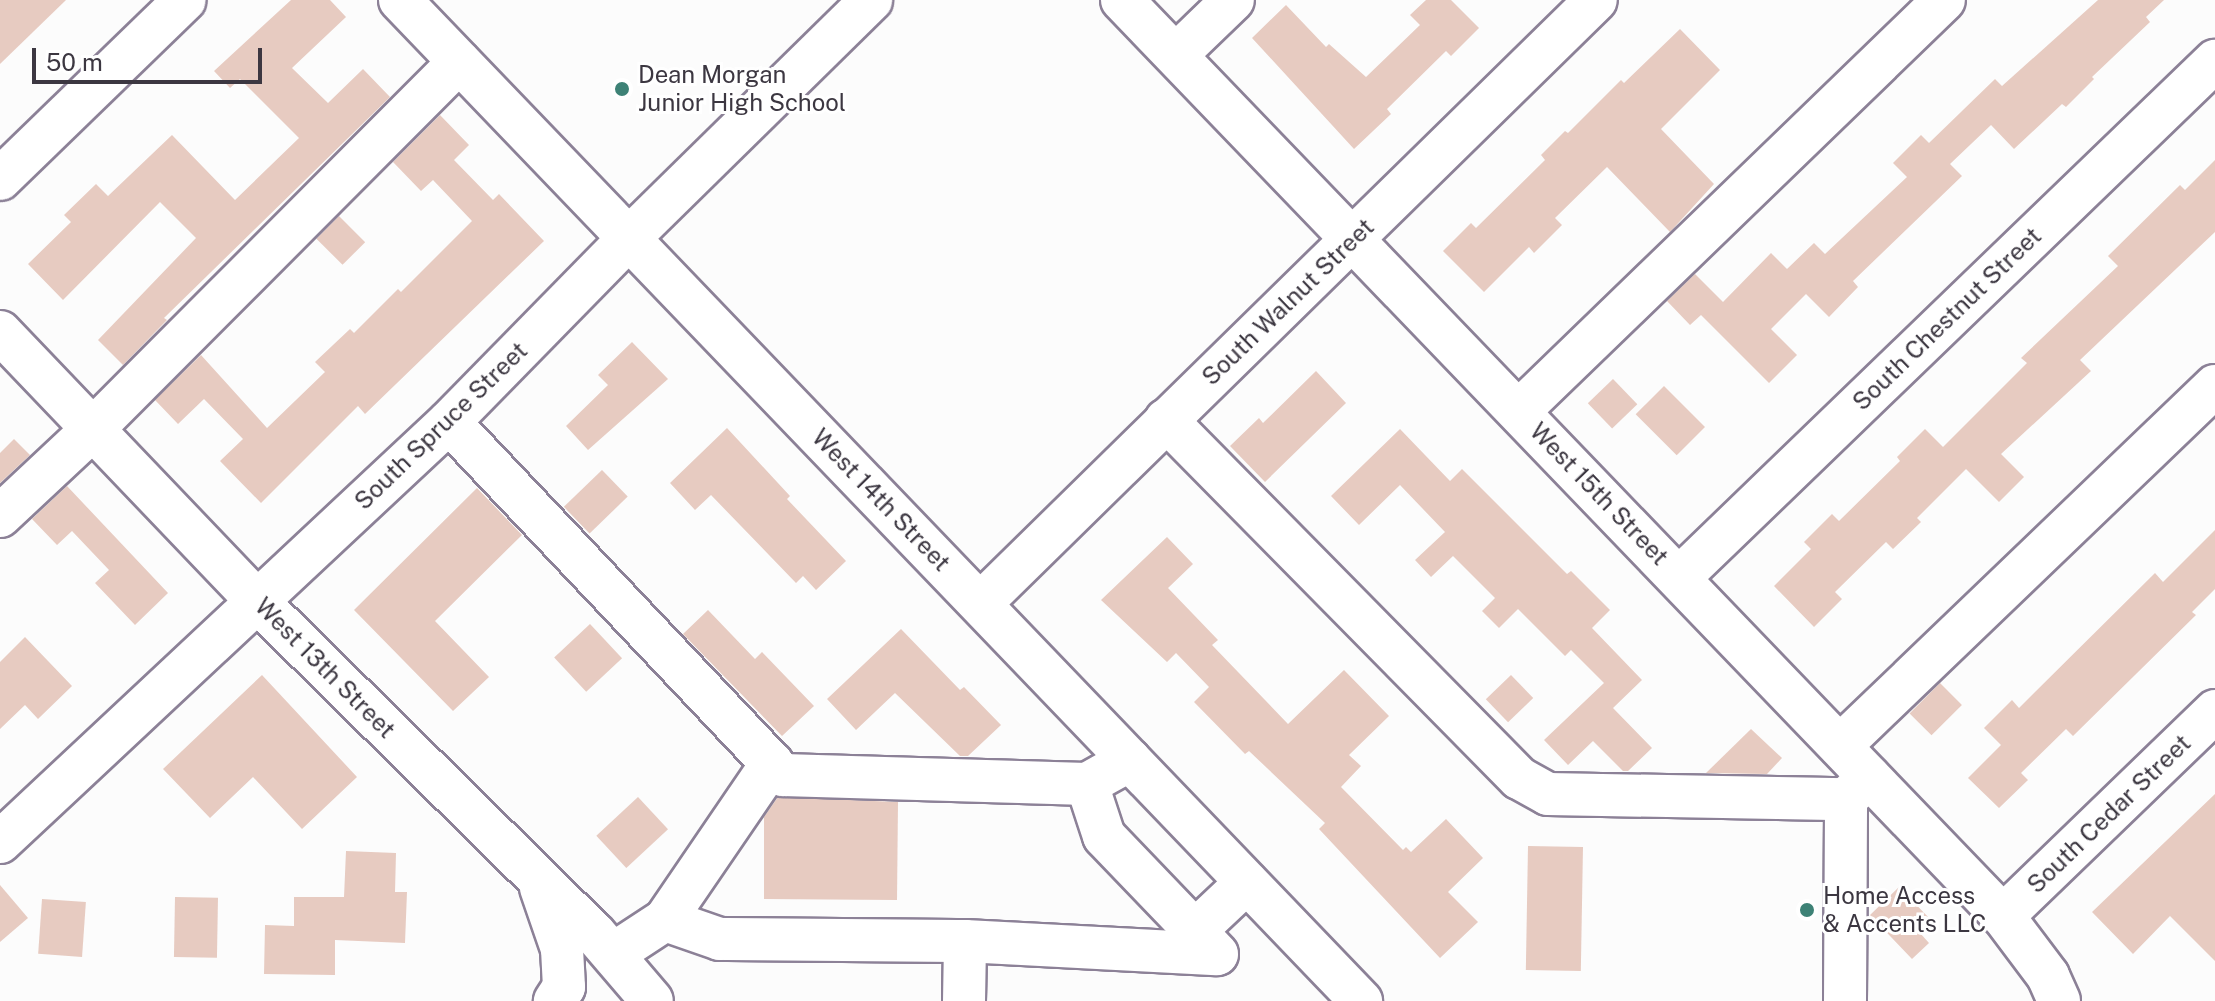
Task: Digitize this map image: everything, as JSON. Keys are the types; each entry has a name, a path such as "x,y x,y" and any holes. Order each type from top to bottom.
{"street":[{"path":"0,179 185,0"},
{"name":"West 14th Street","path":"400,0 1361,1001"},
{"name":"South Spruce Street","path":"0,842 449,422 628,239 871,0"},
{"name":"West 15th Street","path":"1122,0 1840,746 1858,788 2003,916 2048,976 2059,1001"},
{"path":"1176,55 1233,0"},
{"name":"South Walnut Street","path":"981,603 1596,0"},
{"path":"1519,411 1944,0"},
{"name":"South Chestnut Street","path":"1679,578 2215,61"},
{"path":"0,516 92,430 459,62"},
{"name":"West 13th Street","path":"0,332 258,602 613,954 652,1001"},
{"path":"1840,746 2215,386"},
{"path":"1166,420 1519,778 1548,794 1858,788 1845,1001"},
{"path":"449,422 783,775 1087,784 1130,760"},
{"name":"South Cedar Street","path":"2003,916 2215,711"},
{"path":"613,954 665,920 772,763"},
{"path":"665,920 720,939 965,941 1217,954 1104,836 1087,784"},
{"path":"539,882 562,949 564,987 555,1001"},
{"path":"1195,931 1247,882"},
{"path":"964,1001 965,941"}],"building":[{"path":"0,0 66,0 0,64"},
{"path":"291,0 330,0 346,17 292,68 328,103 363,69 390,97 164,318 167,320 123,365 98,340 196,238 160,202 63,300 28,264 71,222 64,215 96,184 108,196 172,135 235,200 299,138 240,79 230,88 214,71"},
{"path":"1426,0 1451,0 1479,28 1451,56 1446,51 1387,109 1391,114 1354,149 1252,38 1286,5 1326,47 1329,44 1366,77 1420,25 1410,15"},
{"path":"2098,0 2164,0 2146,17 2150,22 2092,77 2094,79 2066,107 2062,104 2014,149 1991,125 1950,164 1962,176 1853,281 1858,287 1829,317 1806,294 1771,329 1797,355 1769,383 1701,315 1690,325 1667,301 1695,274 1723,302 1771,253 1787,269 1814,243 1825,254 1907,177 1893,163 1921,135 1929,143 1995,79 2002,86"},
{"path":"1680,29 1720,70 1661,129 1714,184 1670,232 1607,167 1555,218 1562,225 1534,253 1529,247 1484,292 1443,251 1471,223 1476,228 1545,160 1541,155 1565,131 1568,133 1621,80 1624,83"},
{"path":"440,115 469,145 454,160 493,200 499,194 544,241 365,414 358,406 261,503 220,461 243,439 204,399 178,424 155,400 201,355 267,428 325,372 315,362 350,329 354,333 398,289 401,292 472,221 433,180 421,191 393,162"},
{"path":"2215,160 2215,232 2080,360 2091,371 2001,454 2024,477 1999,502 1966,469 1917,518 1921,522 1893,549 1886,542 1835,592 1842,599 1814,627 1774,586 1811,549 1804,542 1832,514 1839,521 1900,461 1897,457 1925,429 1943,447 2027,363 2021,358 2118,266 2108,256 2180,185 2185,190"},
{"path":"339,216 365,242 343,265 316,239"},
{"path":"632,342 668,379 588,450 566,426 608,385 598,375"},
{"path":"1316,371 1346,403 1265,482 1230,446 1259,418 1263,423"},
{"path":"1613,379 1637,404 1612,428 1588,403"},
{"path":"1664,386 1705,427 1677,455 1636,414"},
{"path":"727,428 790,496 787,499 846,561 816,590 803,576 796,583 711,495 695,510 670,483"},
{"path":"1400,429 1450,481 1462,469 1567,574 1571,571 1610,610 1592,628 1642,680 1613,708 1652,748 1628,771 1623,771 1593,741 1568,765 1544,740 1604,683 1571,650 1565,656 1518,609 1499,628 1482,611 1495,598 1453,556 1431,577 1415,560 1445,532 1400,485 1359,525 1331,496"},
{"path":"14,439 30,455 0,483 0,453"},
{"path":"602,470 628,497 590,533 564,507"},
{"path":"67,486 168,593 135,625 95,583 109,570 72,531 57,545 32,519"},
{"path":"477,488 522,535 435,621 489,677 453,711 354,610"},
{"path":"2215,530 2215,589 2192,612 2196,615 2073,736 2066,729 2021,773 2028,780 1999,808 1968,778 2001,745 1984,728 2012,700 2019,708 2155,573 2163,582"},
{"path":"1167,537 1193,564 1168,588 1218,640 1212,645 1288,724 1344,670 1389,716 1349,755 1361,766 1341,787 1403,850 1406,847 1411,852 1446,819 1483,858 1448,892 1478,922 1440,958 1319,829 1325,823 1249,751 1245,754 1194,702 1209,687 1176,653 1167,662 1101,600"},
{"path":"708,610 755,659 762,652 814,706 782,736 683,634"},
{"path":"590,624 622,658 586,692 554,657"},
{"path":"901,629 960,690 964,687 1001,725 968,756 960,756 895,693 856,730 827,699"},
{"path":"25,637 72,686 38,719 25,705 0,729 0,662"},
{"path":"262,675 357,777 302,829 253,777 210,818 163,769"},
{"path":"1511,675 1533,698 1508,722 1486,699"},
{"path":"1940,683 1962,705 1932,735 1910,713"},
{"path":"1751,729 1782,758 1767,774 1706,773"},
{"path":"2215,794 2215,961 2170,916 2133,954 2092,912"},
{"path":"638,797 668,829 626,868 596,836"},
{"path":"778,797 898,802 897,900 764,899 764,817"},
{"path":"1528,846 1583,847 1581,971 1526,970"},
{"path":"346,851 396,853 395,892 407,892 405,943 335,940 335,975 264,974 265,925 294,926 294,897 344,897"},
{"path":"0,885 28,918 0,942"},
{"path":"1899,887 1932,921 1920,933 1929,943 1912,959 1870,915"},
{"path":"175,897 218,898 217,958 174,957"},
{"path":"42,899 86,902 82,957 38,954"}],"place":[{"name":"Dean Morgan Junior High School","path":"622,89"},
{"name":"Home Access & Accents LLC","path":"1807,910"}]}
